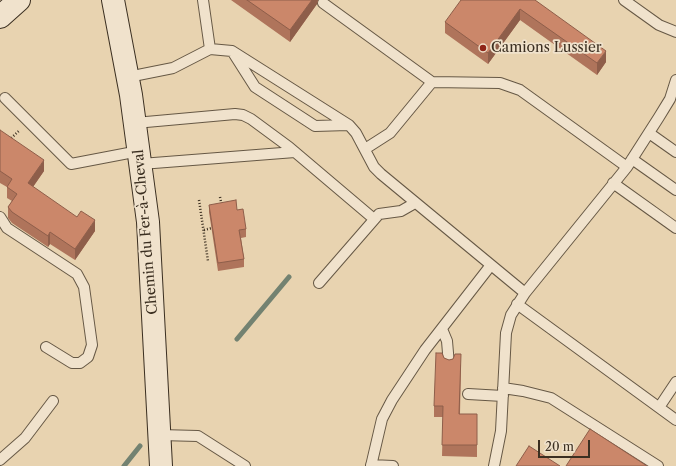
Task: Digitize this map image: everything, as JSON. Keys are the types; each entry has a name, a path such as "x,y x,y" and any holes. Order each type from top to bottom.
{"street":[{"path":"0,16 19,0"},
{"name":"Chemin du Fer-à-Cheval","path":"113,0 128,77 135,123 151,261 161,466"}],"lane":[{"path":"203,0 210,49"},
{"path":"624,0 659,25 676,32"},
{"path":"323,3 432,82 500,83 520,90 629,163 676,190"},
{"path":"128,77 173,68 210,49 232,51 304,98 349,125 356,133 364,149 378,170 415,203 525,294"},
{"path":"232,51 255,87 315,126 349,125"},
{"path":"494,466 501,430 506,333 517,304 629,163 670,99 676,80"},
{"path":"364,149 390,134 432,82"},
{"path":"2,98 71,164 140,158 295,152"},
{"path":"135,123 235,114 251,118 295,152 374,219"},
{"path":"649,133 676,152"},
{"path":"613,184 676,228"},
{"path":"319,283 374,219 384,212 402,211 415,203"},
{"path":"0,217 7,228 66,260 80,278 84,287 92,345 91,351 84,360 76,363 46,347"},
{"path":"393,466 371,465 382,419 392,400 442,329 491,265"},
{"path":"517,304 660,406 676,420"},
{"path":"442,329 447,341 449,365"},
{"path":"660,406 676,382"},
{"path":"468,394 523,390 551,398 658,466"},
{"path":"0,460 25,438 53,401"},
{"path":"160,435 198,436 245,466"}],"path":[{"path":"5,145 28,122"},
{"path":"220,197 223,210"},
{"path":"199,200 208,261"},
{"path":"204,230 212,228"}],"building":[{"path":"247,0 312,0 290,30"},
{"name":"Camions Lussier","path":"461,0 535,0 606,51 597,63 520,9 488,53 445,22"},
{"path":"0,130 44,160 28,183 77,217 81,211 95,220 75,249 50,232 48,236 12,212 8,207 17,194 7,187 12,179 0,171"},
{"path":"236,200 237,210 243,209 246,229 239,230 244,259 218,263 209,205"},
{"path":"436,353 442,353 444,358 449,360 453,359 455,354 461,354 459,414 477,414 477,445 442,445 443,406 434,406"},
{"path":"590,429 647,466 566,466"},
{"path":"529,446 560,466 516,466"}],"waterway":[{"path":"237,339 289,277"},
{"path":"124,466 140,446"}],"place":[{"name":"Camions Lussier","path":"483,48"}]}
